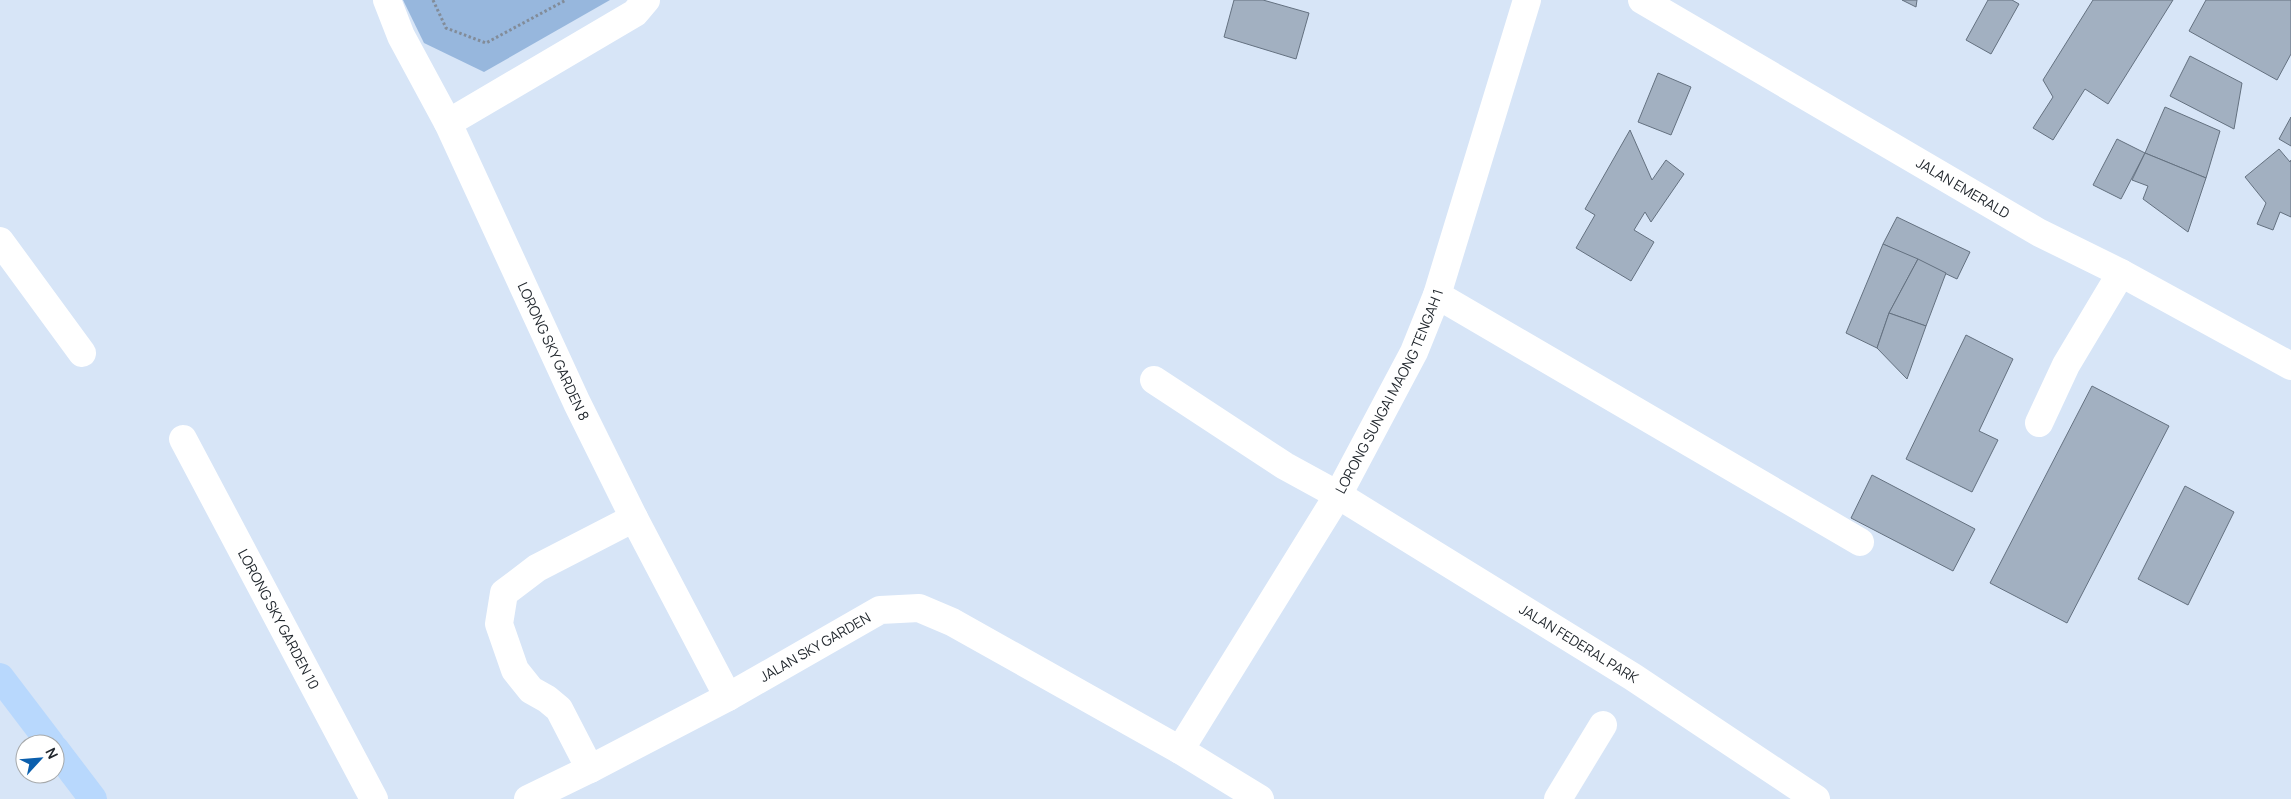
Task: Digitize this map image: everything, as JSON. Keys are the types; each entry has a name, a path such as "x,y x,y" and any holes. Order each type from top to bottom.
{"main road":[{"path":"0,677 43,734"},
{"path":"65,762 93,799"}],"street":[{"name":"LORONG SKY GARDEN 8","path":"386,0 401,36 448,123 573,394 634,518 728,697"},
{"path":"448,123 635,13 646,0"},
{"name":"LORONG SUNGAI MAONG TENGAH 1","path":"1180,750 1338,495 1414,352 1436,294 1527,0"},
{"name":"JALAN EMERALD","path":"1642,0 2030,227 2121,273 2291,366"},
{"path":"0,241 82,353"},
{"path":"2040,423 2066,365 2121,273"},
{"path":"1436,294 1860,542"},
{"name":"JALAN FEDERAL PARK","path":"1154,380 1285,466 1338,495 1633,677 1816,799"},
{"name":"LORONG SKY GARDEN 10","path":"182,440 374,799"},
{"path":"590,769 559,709 547,699 531,690 515,670 500,624 504,593 537,568 634,518"},
{"name":"JALAN SKY GARDEN","path":"528,799 728,697 880,610 919,608 952,622 1180,750 1260,799"},
{"path":"1558,799 1603,724"}],"path":[{"path":"433,0 446,28 486,43 566,0"}],"shaded area":[{"path":"403,0 610,0 484,72 424,43"}],"building":[{"path":"1234,0 1263,0 1309,13 1296,59 1224,37"},
{"path":"1902,0 1917,0 1916,7"},
{"path":"1988,0 2012,0 2019,4 1991,54 1966,40"},
{"path":"2093,0 2173,0 2108,104 2085,89 2053,140 2033,128 2053,97 2043,80"},
{"path":"2206,0 2291,0 2291,54 2277,80 2189,31"},
{"path":"2190,56 2242,83 2234,129 2170,96"},
{"path":"1658,73 1691,87 1671,135 1638,122"},
{"path":"2165,107 2220,131 2206,178 2145,153"},
{"path":"2291,117 2291,146 2279,139"},
{"path":"1630,130 1652,180 1666,160 1684,174 1651,222 1645,212 1634,230 1654,242 1631,281 1576,248 1595,215 1585,209"},
{"path":"2117,139 2145,153 2121,199 2093,185"},
{"path":"2279,149 2290,162 2291,160 2291,217 2280,212 2273,230 2257,224 2266,203 2245,177"},
{"path":"2145,153 2206,178 2188,232 2143,199 2148,186 2132,180"},
{"path":"1897,217 1970,252 1957,279 1883,244"},
{"path":"1883,244 1918,259 1889,313 1877,348 1846,333"},
{"path":"1918,259 1946,273 1926,326 1889,313"},
{"path":"1889,313 1926,326 1907,379 1877,348"},
{"path":"1966,335 2013,359 1979,431 1998,440 1972,492 1906,459"},
{"path":"2092,386 2169,426 2067,623 1990,583"},
{"path":"1872,475 1975,529 1953,571 1851,518"},
{"path":"2185,486 2234,512 2188,605 2138,579"}]}
